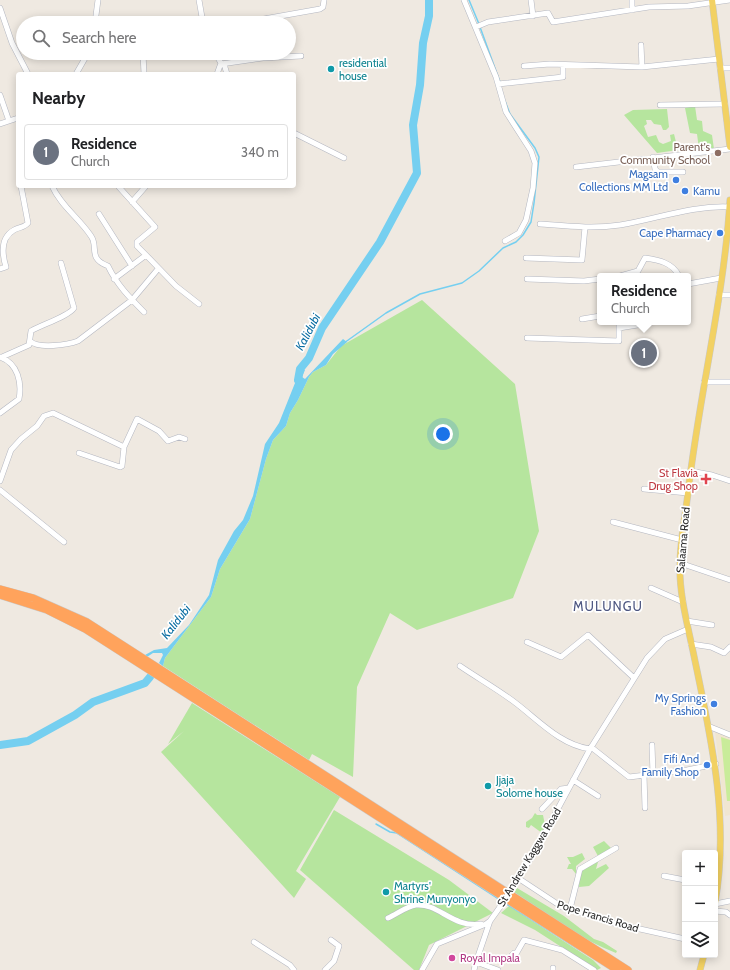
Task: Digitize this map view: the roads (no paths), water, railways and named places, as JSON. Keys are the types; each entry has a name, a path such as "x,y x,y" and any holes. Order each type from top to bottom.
{"highway":[{"path":"0,589 33,598 86,625 628,970"},
{"path":"0,595 47,610 86,625"},
{"path":"306,766 617,970"}],"main road":[{"path":"712,1 730,148"},
{"name":"Salaama Road","path":"718,878 723,835 716,764 683,602 680,563 690,471 721,278 728,246 730,200"},
{"path":"700,970 703,958"}],"street":[{"path":"97,16 98,0"},
{"path":"199,0 202,16"},
{"path":"281,16 320,9 323,7 324,0"},
{"path":"464,0 479,26 500,84 506,112 532,151 535,163 533,188 526,220 519,233 505,242"},
{"path":"531,0 533,16"},
{"path":"632,0 632,10"},
{"path":"479,26 550,14 553,22 649,7 688,6 712,1 730,0"},
{"path":"0,8 16,51"},
{"path":"641,45 642,67"},
{"path":"296,57 301,56"},
{"path":"524,66 550,64 563,66 642,67 719,59"},
{"path":"21,60 27,72"},
{"path":"77,72 85,60"},
{"path":"143,60 144,72"},
{"path":"219,60 227,72"},
{"path":"222,64 262,60"},
{"path":"218,72 222,64"},
{"path":"500,84 563,77 563,66"},
{"path":"720,68 730,68"},
{"path":"0,95 9,121"},
{"path":"660,105 725,104"},
{"path":"0,124 16,119"},
{"path":"296,134 344,158"},
{"path":"576,167 730,148"},
{"path":"653,157 655,169 658,172 683,172"},
{"path":"0,269 6,267 2,253 2,245 5,239 12,231 25,226 28,223 21,188"},
{"path":"53,188 61,203 91,235 95,254 101,263 108,266 114,279 144,312"},
{"path":"120,188 155,227 137,242 137,246 158,269 198,304"},
{"path":"132,202 144,188"},
{"path":"540,224 585,227 623,225 711,207 730,207"},
{"path":"99,214 132,266"},
{"path":"526,258 582,260 585,227"},
{"path":"114,279 146,256"},
{"path":"631,273 638,271 645,258 658,259 676,270 678,273"},
{"path":"0,413 19,399 21,387 15,368 1,357 28,345 31,331 68,314 74,308 61,263"},
{"path":"30,341 37,345 69,344 78,341 132,300 158,269"},
{"path":"691,283 721,278"},
{"path":"527,280 584,282 597,280"},
{"path":"719,295 730,295"},
{"path":"582,319 597,316"},
{"path":"527,338 619,340 619,328 638,325"},
{"path":"704,382 730,382"},
{"path":"0,481 11,450 21,439 37,426 44,416 53,413 124,447"},
{"path":"79,453 120,467 122,466 124,447 137,419 159,431 168,441 179,437 185,439"},
{"path":"690,471 712,475 730,481"},
{"path":"644,489 688,493"},
{"path":"0,490 64,542"},
{"path":"613,522 682,540"},
{"path":"680,563 730,580"},
{"path":"651,588 683,602"},
{"path":"687,621 712,625"},
{"name":"St Andrew Kaggwa Road","path":"474,970 488,922 500,907 516,881 590,748 634,678 660,642 672,634 688,629"},
{"path":"527,642 561,657 588,635 634,678"},
{"path":"691,644 711,647 724,653 730,647"},
{"path":"460,666 508,697 562,738 579,746 590,748 626,776 685,771 716,764"},
{"path":"708,726 730,735"},
{"path":"652,745 653,774"},
{"path":"644,775 645,808"},
{"path":"573,780 598,796"},
{"path":"542,809 561,789 569,788"},
{"path":"570,909 580,868 616,848"},
{"path":"664,876 682,879"},
{"name":"Pope Francis Road","path":"516,881 554,903 570,909 614,923 682,938"},
{"path":"718,903 730,901"},
{"path":"388,918 416,905 424,905 461,924 468,925 488,922"},
{"path":"718,911 726,912 730,915"},
{"path":"422,970 437,944 488,922"},
{"path":"325,970 334,962 339,946 331,940"},
{"path":"512,955 514,953 516,954 524,940 562,950 594,970"},
{"path":"254,942 290,965 294,970"},
{"path":"476,962 498,970"}],"water":[{"path":"343,339 347,342 333,354 326,365 313,372 309,377 290,413 286,426 273,440 266,459 250,519 220,569 211,597 165,658 163,666 159,663 163,655 162,653 153,653 147,657 145,655 154,650 167,648 189,625 209,595 218,560 234,531 243,520 253,496 265,444 279,423 301,368 305,370 302,377 305,379"}],"waterway":[{"name":"Kalidubi","path":"298,380 300,369 309,358 322,328 380,242 417,173 413,125 420,85 423,43 429,16 429,0"},
{"path":"469,0 479,24"},
{"path":"480,27 500,82"},
{"path":"344,343 386,313 420,294 462,283 479,271 503,248 516,242 523,235 531,222 539,157 535,148 510,114 505,101"},
{"name":"Kalidubi","path":"0,745 28,741 75,715 93,702 145,683 150,677"},
{"path":"376,824 390,832 397,833 502,901"},
{"path":"529,855 535,847"},
{"path":"523,866 527,858"},
{"path":"513,881 521,869"},
{"path":"505,903 580,950"}],"place":[{"name":"residential house","path":"331,69"},
{"name":"Parent's Community School","path":"718,153"},
{"name":"Magsam Collections MM Ltd","path":"676,180"},
{"name":"Kamu","path":"685,191"},
{"name":"Cape Pharmacy","path":"720,233"},
{"name":"Residence","path":"644,353"},
{"name":"St Flavia Drug Shop","path":"706,479"},
{"name":"My Springs Fashion","path":"714,704"},
{"name":"Fifi And Family Shop","path":"707,765"},
{"name":"Jjaja Solome house","path":"488,786"},
{"name":"Martyrs' Shrine Munyonyo","path":"386,892"},
{"name":"Royal Impala","path":"452,958"}],"district":[{"name":"MULUNGU","path":"608,606"}]}
